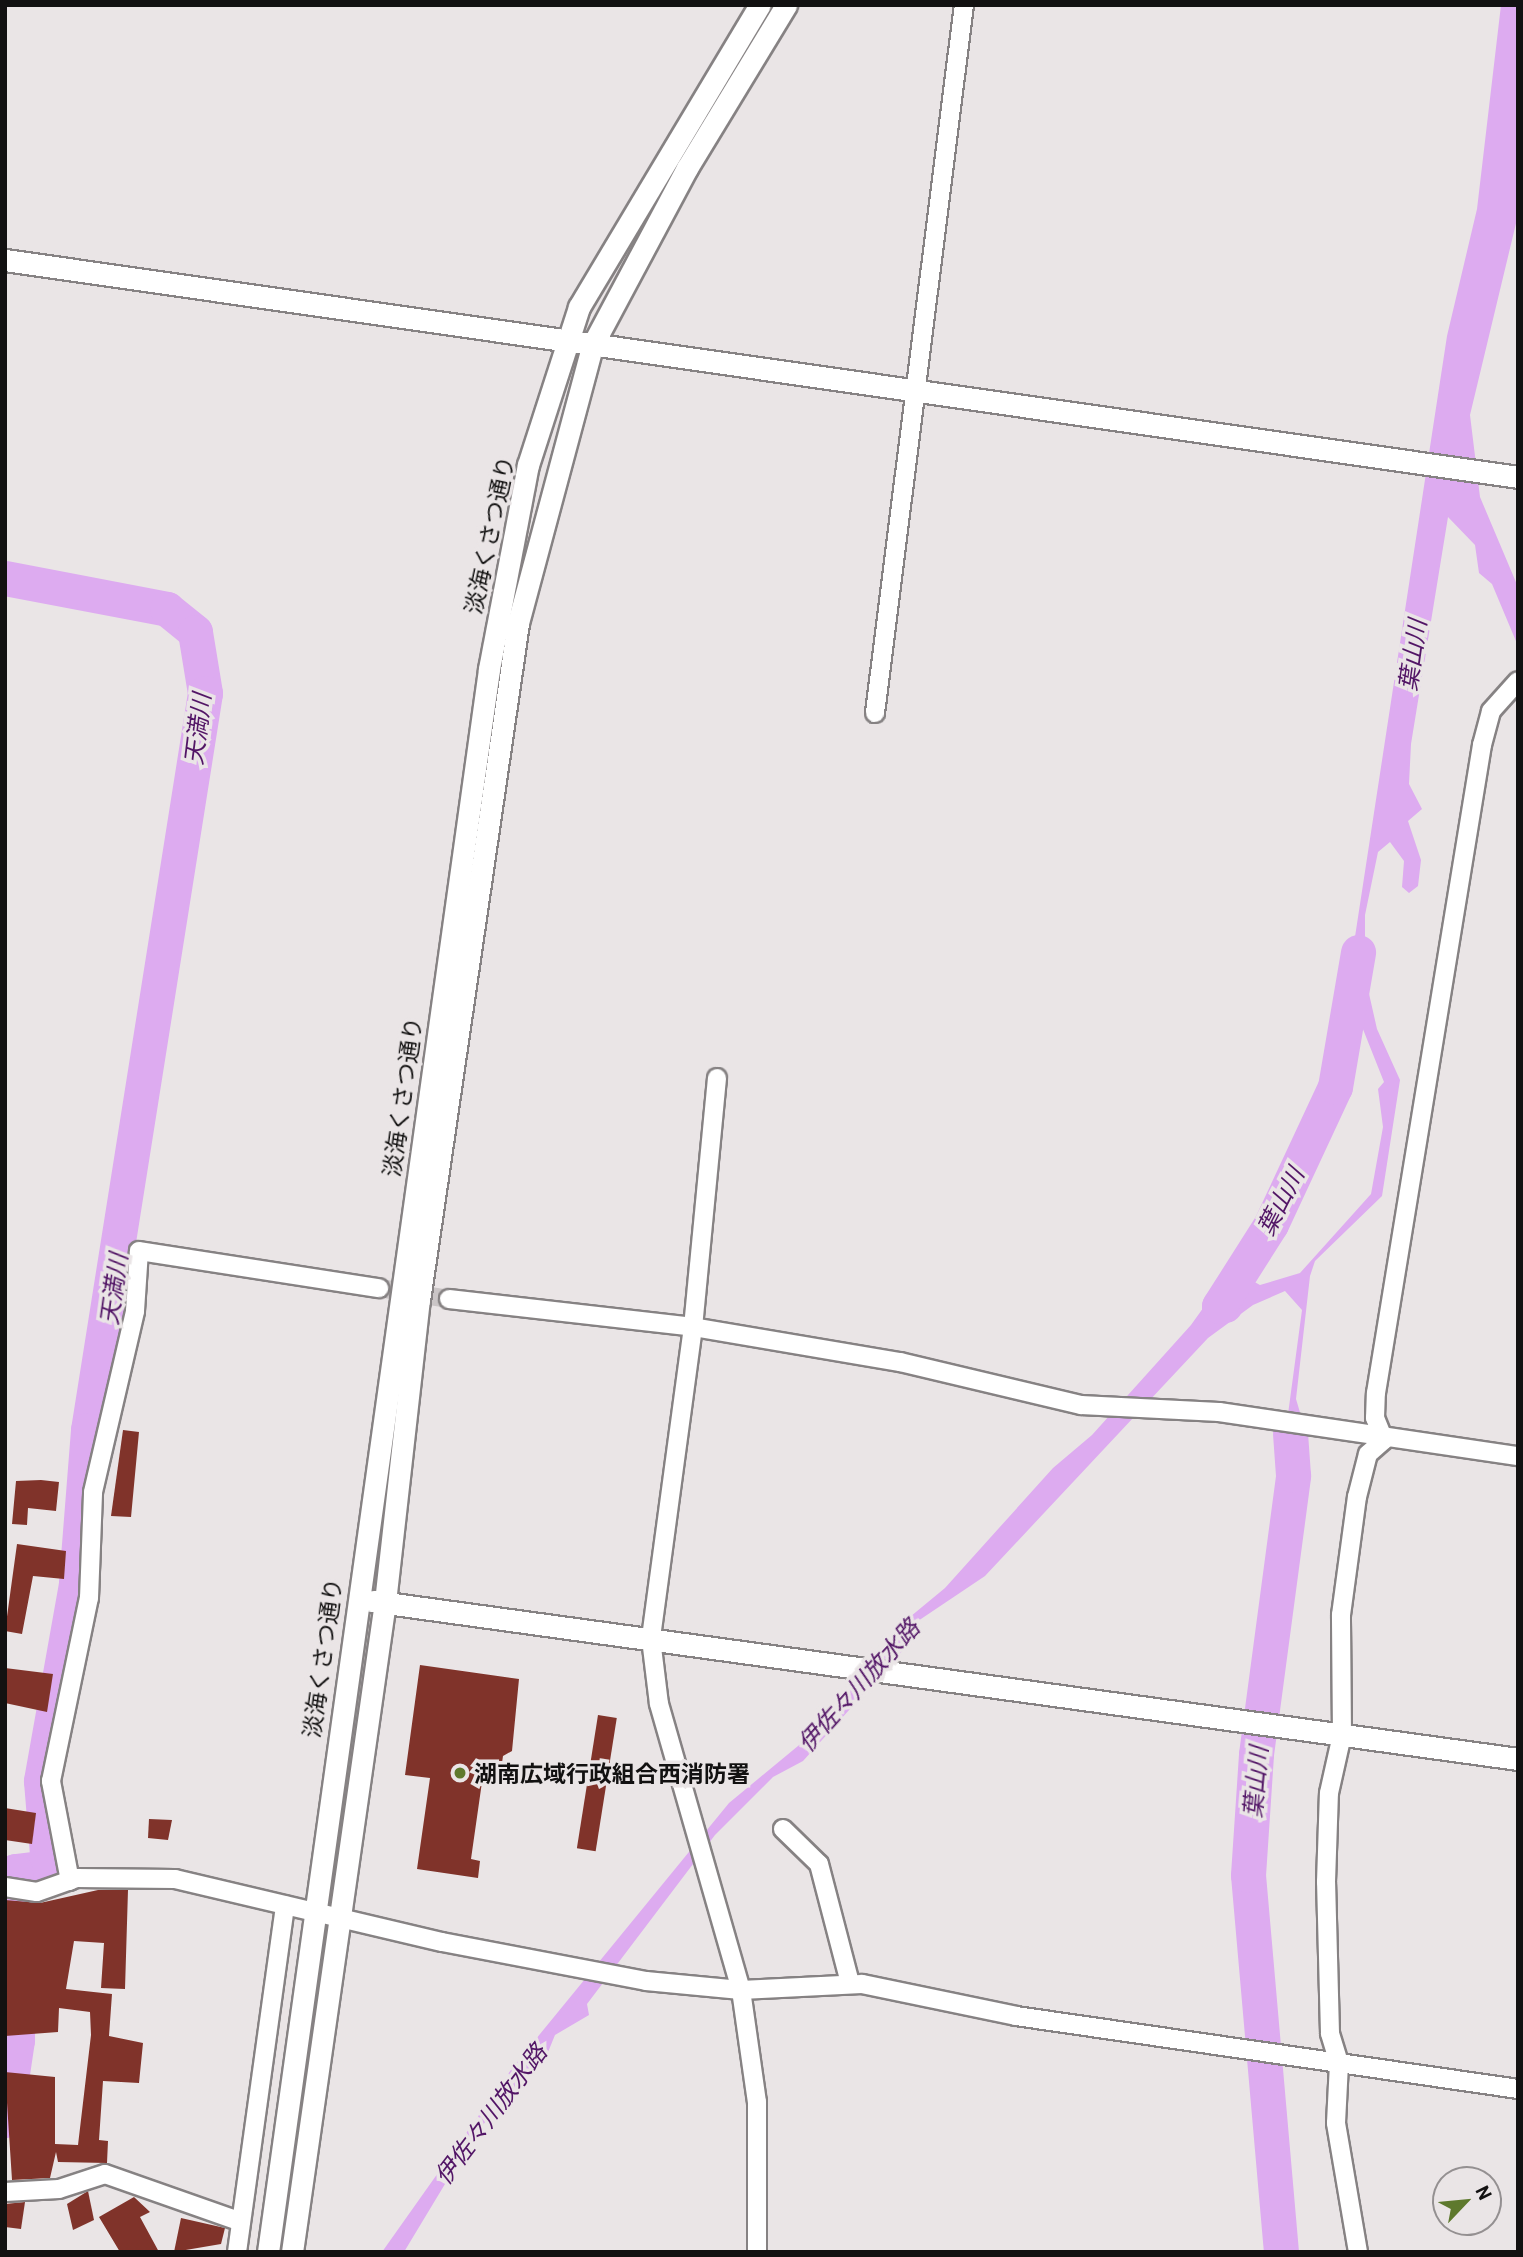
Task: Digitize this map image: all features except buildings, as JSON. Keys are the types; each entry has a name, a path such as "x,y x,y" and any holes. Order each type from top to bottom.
{"street":[{"name":"淡海くさつ通り","path":"268,2252 312,1911 489,669 528,465 564,341 626,218 760,5"},
{"name":"淡海くさつ通り","path":"292,2252 385,1602 419,1300 518,623 592,346 687,168 786,5"},
{"path":"875,713 964,5"},
{"path":"5,260 916,394 1518,477"},
{"path":"1384,1440 1375,1418 1376,1393 1482,745 1491,711 1518,681"},
{"path":"717,1078 693,1327 650,1639 659,1704 718,1899 741,1990 757,2102 757,2252"},
{"path":"70,1881 51,1781 89,1598 93,1492 135,1311 139,1251 379,1288"},
{"path":"449,1299 693,1327 900,1362 1082,1405 1255,1421 1518,1456"},
{"path":"1358,2252 1336,2123 1336,2063 1330,2033 1326,1882 1329,1793 1342,1735 1337,1652 1357,1497 1368,1454 1384,1440"},
{"path":"357,1599 1518,1759"},
{"path":"783,1829 819,1864 849,1983"},
{"path":"5,1887 37,1892 70,1881 146,1875 564,1968 646,1981 741,1990 849,1983 1016,2016 1518,2090"},
{"path":"237,2252 285,1906"},
{"path":"5,2192 59,2189 105,2174 242,2222"}],"water":[{"name":"伊佐々川放水路","path":"1501,5 1518,5 1518,215 1470,415 1480,497 1518,587 1518,646 1492,584 1479,573 1475,545 1448,517 1411,744 1409,784 1422,809 1408,821 1421,860 1418,886 1409,893 1402,887 1404,861 1390,842 1378,852 1365,915 1365,976 1377,1029 1400,1080 1382,1196 1315,1261 1310,1276 1296,1399 1307,1436 1297,1484 1288,1474 1284,1444 1302,1310 1285,1291 1253,1305 1208,1338 985,1576 915,1623 915,1637 803,1761 773,1777 715,1835 587,2004 589,2015 555,2035 546,2057 477,2131 404,2252 382,2252 513,2067 729,1803 804,1741 901,1635 899,1626 945,1588 1053,1468 1092,1435 1191,1325 1231,1269 1260,1285 1300,1273 1371,1194 1383,1127 1378,1089 1384,1082 1347,989 1447,336 1477,209"}],"waterway":[{"name":"天満川","path":"5,578 167,609 195,632 205,693 88,1430 76,1584 41,1781 48,1867 15,1871 17,2040 5,2120"},
{"name":"葉山川","path":"1225,1305 1219,1306 1271,1224 1335,1087 1358,952"},
{"name":"葉山川","path":"1281,2252 1248,1875 1256,1754 1293,1475 1290,1433"}],"tunnel":[{"path":"379,1288 449,1299"}],"place":[{"name":"湖南広域行政組合西消防署","path":"460,1773"}]}
